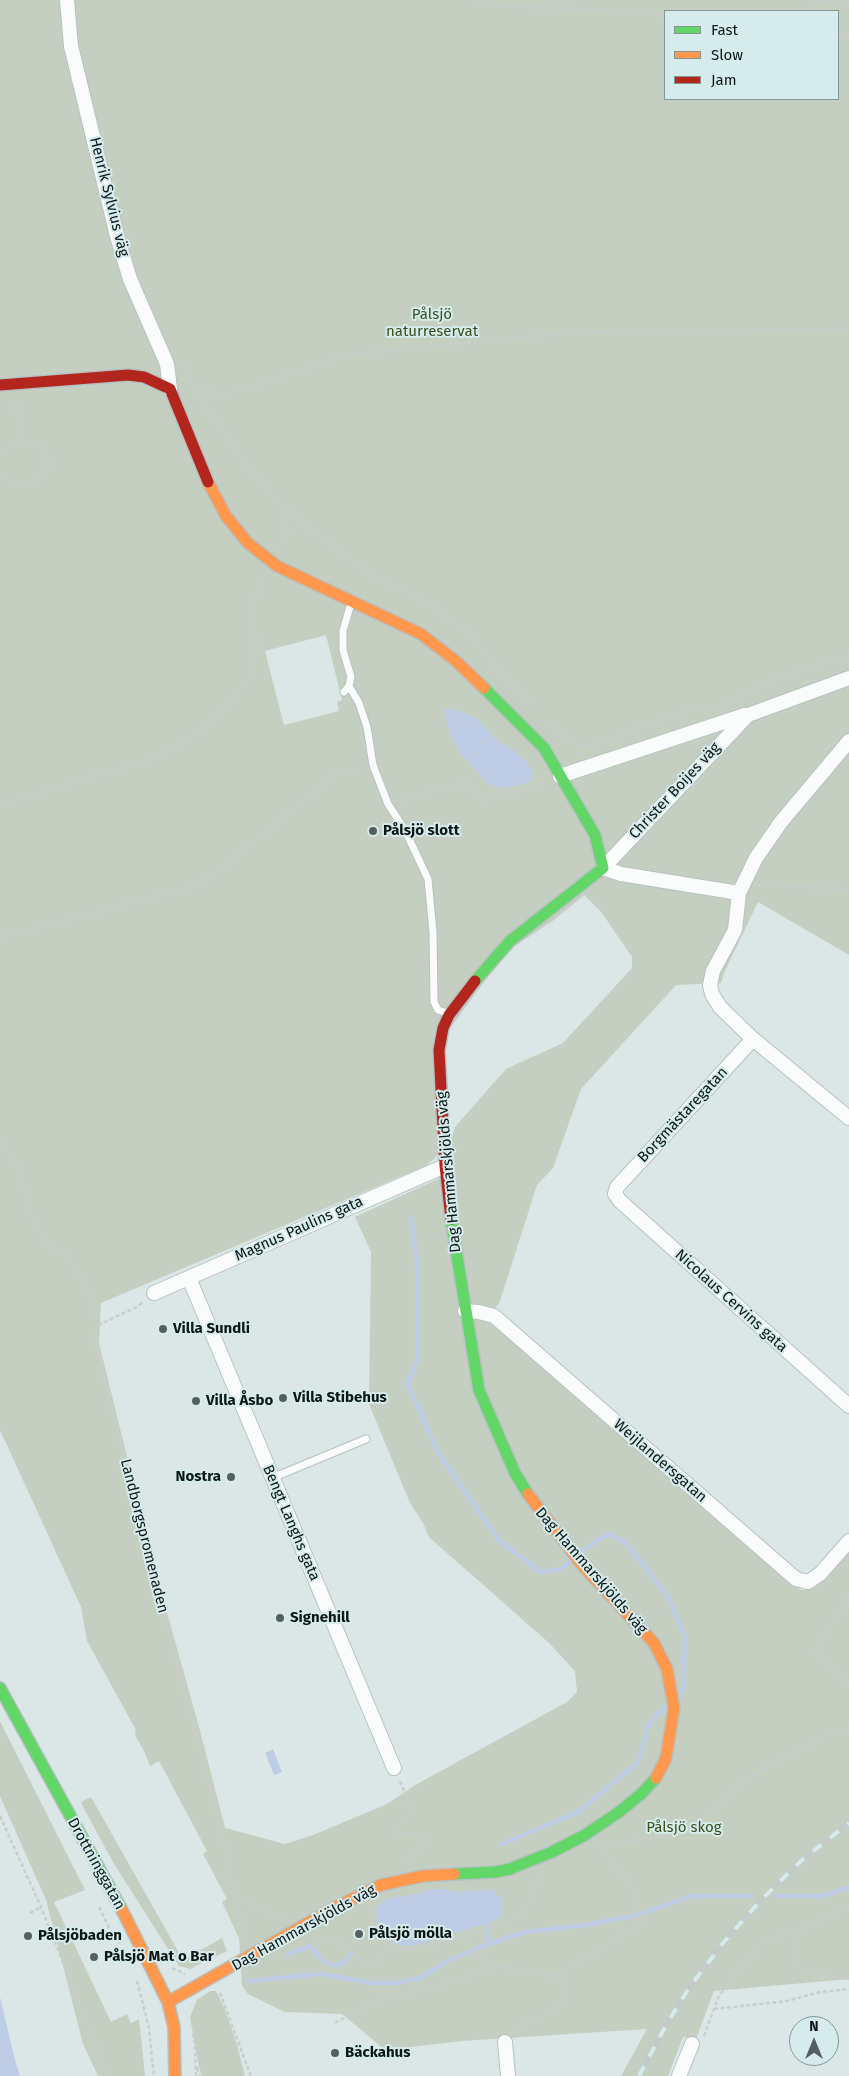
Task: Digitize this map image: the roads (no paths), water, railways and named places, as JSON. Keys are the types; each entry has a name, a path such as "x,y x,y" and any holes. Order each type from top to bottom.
{"street":[{"name":"Henrik Sylvius väg","path":"67,0 71,46 117,236 130,279 168,364 170,388"},
{"path":"0,385 128,375 144,377 170,388 212,492 226,516 248,543 276,566 351,603 391,618 421,634 457,662 533,735 544,748 595,836 603,868 621,874 741,889"},
{"name":"Christer Boijes väg","path":"560,776 748,714 849,678"},
{"name":"Christer Boijes väg","path":"603,868 748,714"},
{"path":"849,741 781,822 756,858 741,889 735,930 713,971 710,985 712,994 720,1007 753,1039 849,1118"},
{"name":"Dag Hammarskjölds väg","path":"168,2002 297,1929 381,1885 423,1876 495,1872 510,1869 552,1852 585,1835 641,1794 656,1778 666,1758 674,1708 672,1688 667,1669 654,1643 563,1543 533,1503 515,1473 479,1390 455,1251 445,1166 439,1050 443,1028 449,1014 510,941 603,868"},
{"name":"Borgmästaregatan","path":"615,1194 617,1187 753,1039"},
{"name":"Magnus Paulins gata","path":"154,1293 445,1166"},
{"name":"Nicolaus Cervins gata","path":"615,1194 620,1201 849,1406"},
{"name":"Bengt Langhs gata","path":"189,1278 394,1768"},
{"name":"Weijlandersgatan","path":"465,1311 494,1316 796,1579 808,1582 820,1574 849,1541"},
{"name":"Drottninggatan","path":"0,1688 136,1935 168,2002 174,2027 175,2076"},
{"path":"505,2042 508,2076"},
{"path":"679,2076 692,2044"}],"lane":[{"path":"344,692 349,686 351,677 343,650 343,631 351,603"},
{"path":"349,686 359,703 366,726 373,765 388,804 405,830 428,879 433,932 434,1002 438,1010 449,1014"},
{"path":"272,1478 366,1439"}],"water":[{"path":"452,709 473,716 485,726 495,739 513,750 527,762 532,773 531,781 517,786 498,788 486,782 462,755 452,738 443,710"},
{"path":"273,1749 282,1772 274,1775 265,1753"},
{"path":"432,1889 445,1889 456,1892 492,1889 502,1900 501,1917 497,1920 413,1946 392,1942 377,1921 376,1910 379,1904 390,1898 418,1894"},
{"path":"0,1997 15,2060 20,2076 0,2076"}],"waterway":[{"path":"411,1218 418,1271 418,1360 407,1383 439,1454 498,1539 540,1572 561,1569 571,1561"},
{"path":"579,1554 609,1534 627,1544 669,1598 685,1638 683,1690 678,1695"},
{"path":"502,1844 578,1812 638,1762 649,1723 667,1705"},
{"path":"776,1896 824,1896 849,1887"},
{"path":"248,1981 321,1974 372,1983 396,1983 420,1978 448,1961 477,1948 525,1932 579,1926 638,1915 692,1896 752,1896"},
{"path":"485,1924 490,1944"},
{"path":"288,1954 310,1946 322,1960 335,1966 343,1963 352,1953"}],"railway":[{"path":"639,2076 666,2025 689,1988 723,1943 760,1901 803,1859 849,1823"}],"place":[{"name":"Pålsjö slott","path":"373,831"},
{"name":"Villa Sundli","path":"163,1329"},
{"name":"Villa Stibehus","path":"283,1398"},
{"name":"Villa Åsbo","path":"196,1401"},
{"name":"Nostra","path":"231,1477"},
{"name":"Signehill","path":"280,1618"},
{"name":"Pålsjö mölla","path":"359,1934"},
{"name":"Pålsjöbaden","path":"28,1936"},
{"name":"Pålsjö Mat o Bar","path":"94,1957"},
{"name":"Bäckahus","path":"335,2053"}],"park label":[{"name":"Pålsjö naturreservat","path":"432,324"},
{"name":"Pålsjö skog","path":"684,1828"}]}
